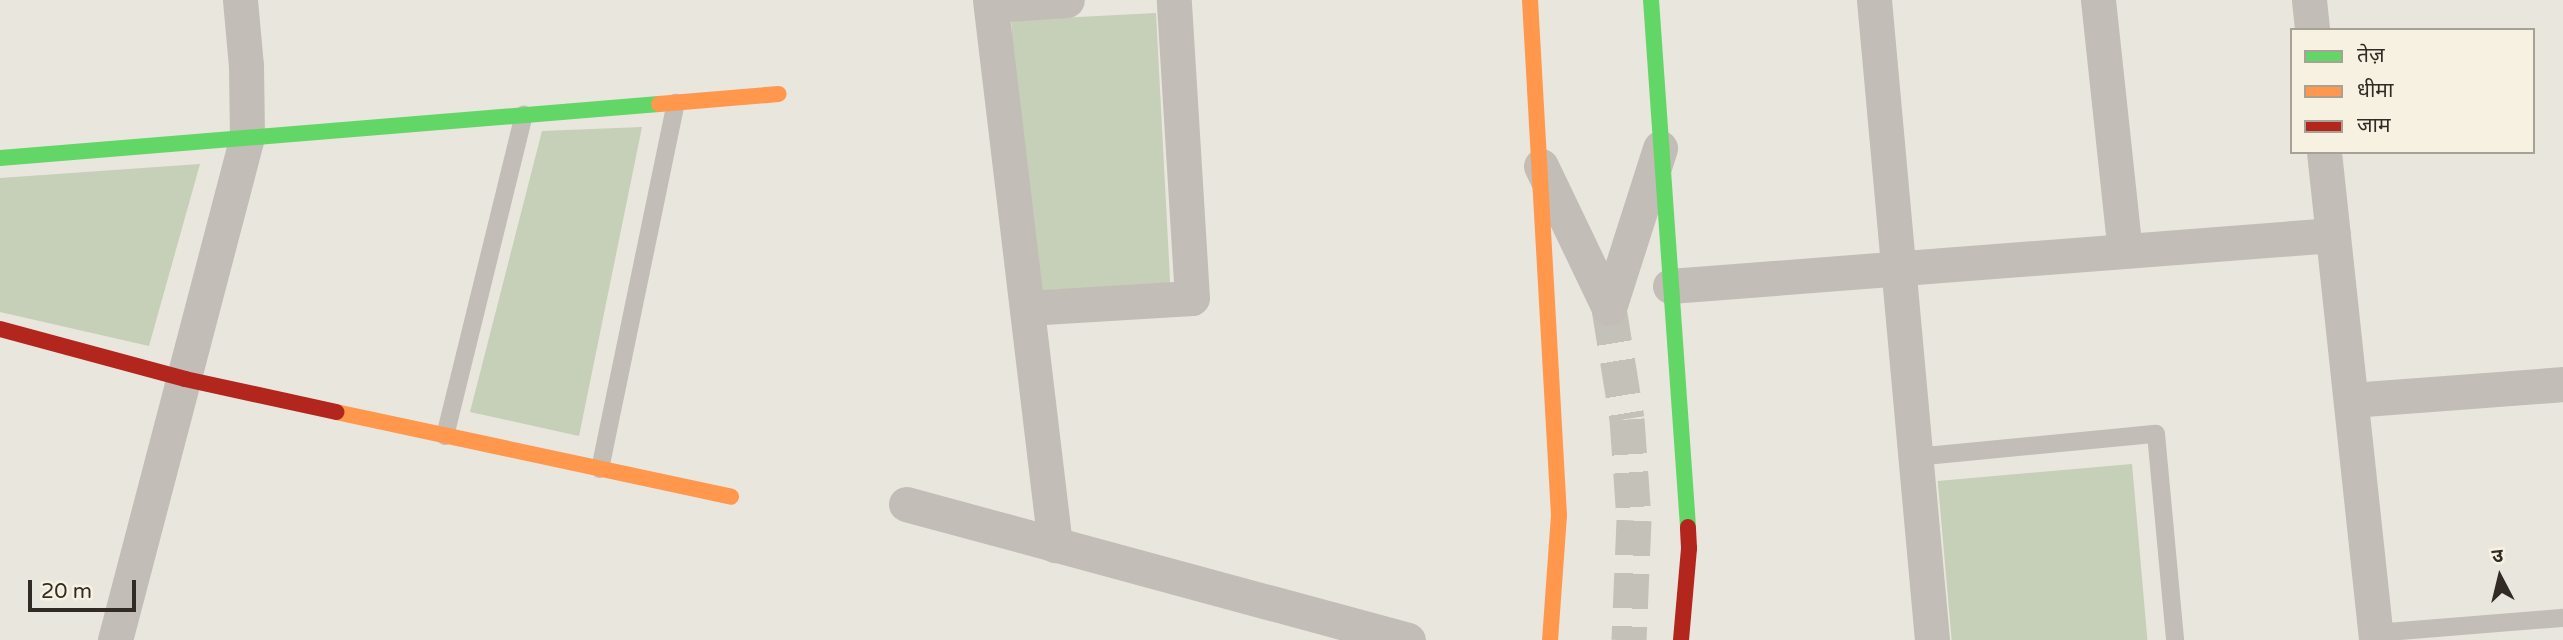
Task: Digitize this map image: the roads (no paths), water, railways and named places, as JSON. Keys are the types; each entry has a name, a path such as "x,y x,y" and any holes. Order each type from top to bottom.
{"street":[{"path":"115,640 247,137 246,66 240,0"},
{"path":"1055,545 990,2 1067,0"},
{"path":"1027,308 1192,298 1174,0"},
{"path":"1530,0 1559,515 1550,640"},
{"path":"1651,0 1689,548 1681,640"},
{"path":"1874,0 1932,640"},
{"path":"2098,0 2125,251"},
{"path":"2309,0 2312,28"},
{"path":"0,158 779,94"},
{"path":"1539,162 1609,308 1661,145"},
{"path":"2325,154 2375,637"},
{"path":"1670,286 2333,235"},
{"path":"0,329 185,379 731,498"},
{"path":"2351,400 2563,384"},
{"path":"906,504 1408,640"}],"lane":[{"path":"600,469 676,103"},
{"path":"445,436 524,115"},
{"path":"1916,457 2156,434 2175,640"},
{"path":"2375,637 2563,618"}],"tunnel":[{"path":"1609,308 1627,419 1634,520 1629,640"}]}
